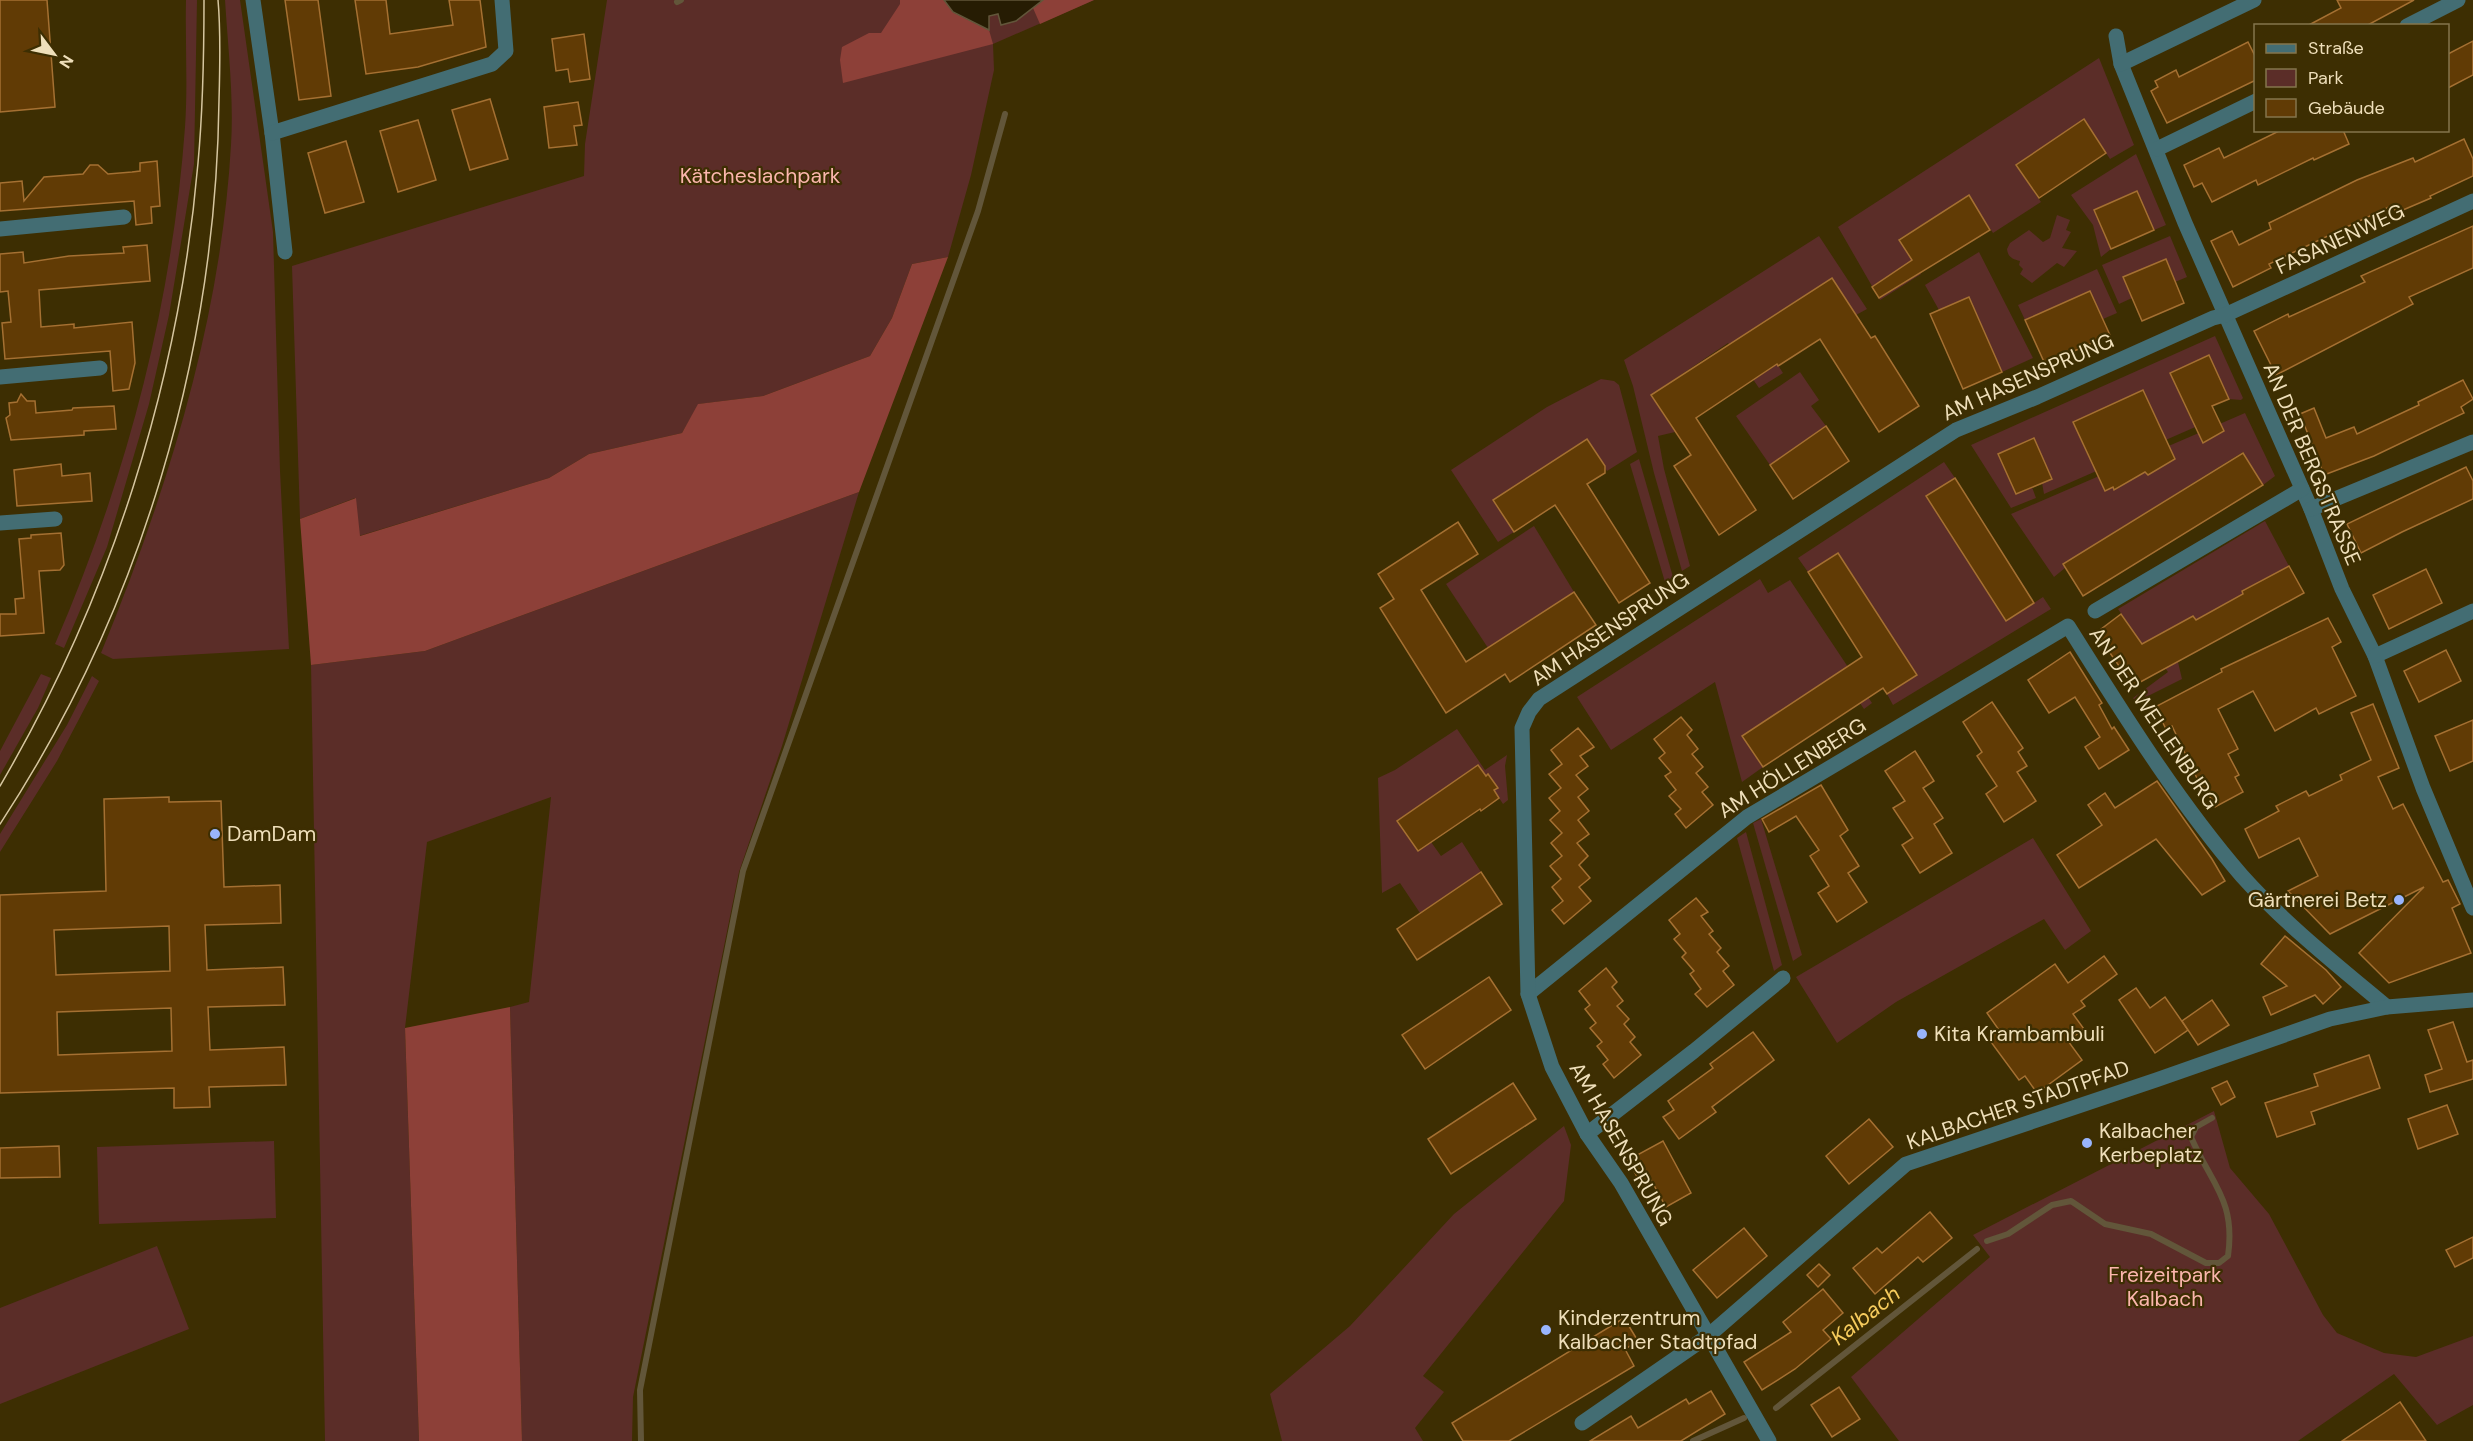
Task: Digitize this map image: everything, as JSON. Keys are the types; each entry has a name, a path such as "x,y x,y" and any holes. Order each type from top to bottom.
{"street":[{"path":"253,0 272,133 285,252"},
{"path":"272,133 492,64 506,51 502,0"},
{"path":"2121,64 2254,0"},
{"path":"2411,24 2458,0"},
{"name":"AN DER BERGSTRASSE","path":"2116,36 2121,64 2225,315 2311,509 2342,589 2375,656 2423,788 2473,908"},
{"path":"2157,149 2254,101"},
{"name":"FASANENWEG","path":"2225,315 2473,201"},
{"path":"0,228 124,217"},
{"name":"AM HASENSPRUNG","path":"1769,1441 1621,1183 1587,1134 1552,1067 1528,994 1522,728 1529,712 1539,699 1956,430 2225,315"},
{"path":"0,377 100,368"},
{"path":"2311,509 2473,442"},
{"path":"2095,611 2302,489"},
{"path":"0,523 55,519"},
{"path":"2375,656 2473,611"},
{"name":"AM HÖLLENBERG","path":"1528,994 1747,817 2068,626"},
{"name":"AN DER WELLENBURG","path":"2068,626 2148,755 2197,821 2244,878 2283,917 2387,1007"},
{"path":"1587,1134 1694,1052 1783,978"},
{"name":"KALBACHER STADTPFAD","path":"1582,1423 1708,1336 1906,1164 2330,1019 2387,1007 2473,1000"}],"green space":[{"path":"186,0 197,0 194,164 169,315 149,404 107,547 64,648 55,644 80,582 124,456 157,326 179,194 185,127"},
{"path":"225,0 240,0 273,232 280,471 289,649 113,659 101,653 148,530 168,468 203,340 216,276 225,210 232,127"},
{"name":"Kätcheslachpark","path":"607,0 1094,0 993,44 994,70 971,175 948,257 912,264 892,318 870,356 763,396 699,404 682,433 589,454 549,478 359,536 355,498 300,519 292,266 584,176 585,144"},
{"path":"2099,58 2134,145 2110,159 2084,120 2016,165 2041,202 1993,233 1968,196 1899,239 1921,274 1880,300 1838,227"},
{"path":"2136,154 2166,225 2154,230 2136,191 2094,210 2111,249 2101,257 2093,225 2071,195"},
{"path":"2057,215 2070,220 2066,230 2071,232 2062,248 2077,251 2064,267 2057,263 2032,283 2020,274 2023,269 2019,265 2020,261 2011,257 2007,249 2010,243 2029,230 2043,242 2050,238"},
{"path":"1819,236 1867,309 1856,315 1832,278 1754,328 1783,373 1759,388 1728,343 1651,395 1675,432 1658,436 1664,469 1690,566 1682,571 1624,360"},
{"path":"2170,236 2187,277 2175,282 2124,277 2132,298 2119,304 2102,265"},
{"path":"1979,252 2033,358 2002,372 1969,297 1939,310 1925,285"},
{"path":"2097,269 2117,313 2103,319 2090,291 2025,320 2018,305"},
{"path":"2215,336 2243,398 2241,400 2229,399 2209,355 2170,373 2190,417 2209,421 2136,453 2162,430 2143,390 2073,422 2091,462 2123,448 2126,458 2044,494 2034,438 1998,454 2016,494 2032,487 2036,498 2011,508 1971,445"},
{"path":"1800,372 1819,400 1811,406 1826,426 1770,465 1736,416"},
{"path":"1601,379 1614,381 1619,385 1637,452 1607,471 1587,439 1574,447 1494,500 1514,532 1498,542 1451,470 1547,407"},
{"path":"2245,413 2275,476 2263,485 2243,452 2063,564 2065,568 2054,577 2011,514"},
{"path":"1639,459 1673,577 1665,582 1630,464"},
{"path":"1944,462 1955,478 1927,497 2006,621 2043,597 2051,609 1893,705 1887,694 1916,676 1847,566 1838,553 1808,572 1798,558"},
{"path":"859,492 782,746 739,872 633,1397 632,1441 522,1441 510,1007 529,1002 551,797 427,842 405,1028 419,1441 325,1441 311,665 425,651"},
{"path":"2265,521 2289,566 2242,591 2243,594 2196,620 2193,616 2163,633 2178,662 2182,679 2136,702 2133,698 2168,672 2157,656 2152,659 2118,609"},
{"path":"1534,526 1574,592 1488,648 1446,584"},
{"path":"1760,579 1768,593 1790,580 1872,703 1864,709 1839,672 1742,736 1763,767 1742,782 1715,682 1611,750 1577,697"},
{"path":"41,674 51,678 38,708 0,775 0,751"},
{"path":"92,676 99,681 57,761 0,852 0,834 67,725"},
{"path":"1457,729 1485,770 1507,755 1505,766 1508,800 1503,804 1494,790 1497,787 1478,765 1398,821 1431,842 1441,856 1462,842 1481,872 1420,913 1400,883 1382,893 1378,778 1395,770"},
{"path":"1761,819 1802,955 1793,961 1753,823"},
{"path":"1746,832 1782,965 1774,971 1737,838"},
{"path":"2033,838 2091,931 2065,950 2044,919 1896,1002 1837,1043 1796,977"},
{"name":"Freizeitpark Kalbach","path":"2214,1111 2230,1168 2269,1214 2323,1315 2337,1333 2384,1353 2416,1357 2473,1336 2473,1405 2437,1425 2394,1374 2298,1441 1899,1441 1851,1377 1990,1257 1973,1235"},
{"path":"1564,1126 1571,1145 1564,1201 1423,1376 1444,1392 1415,1428 1423,1441 1282,1441 1270,1394 1350,1326 1454,1214"},
{"path":"274,1141 276,1218 99,1224 97,1147"},
{"path":"157,1246 189,1329 0,1404 0,1308"}],"shaded area":[{"path":"900,0 944,0 953,12 989,30 993,44 843,83 840,60 842,47 869,33 881,33 900,4"},
{"path":"944,0 1043,0 1016,21 1001,25 998,14 989,16 989,30 953,12"},
{"path":"1043,0 1094,0 1040,24 1033,8"},
{"path":"948,257 859,492 425,651 311,665 300,519 356,498 360,536 549,478 589,454 682,433 698,404 763,396 870,356 892,318 912,264"},
{"path":"510,1007 522,1441 419,1441 405,1028"}],"building":[{"path":"0,0 47,0 55,107 0,112"},
{"path":"285,0 318,0 331,96 299,100"},
{"path":"355,0 386,0 390,34 453,25 449,0 480,0 486,47 418,67 366,74"},
{"path":"2337,0 2414,0 2370,24 2311,24 2341,8"},
{"path":"584,34 590,79 570,82 568,69 556,71 552,39"},
{"path":"2473,41 2473,75 2449,87 2449,53"},
{"path":"2248,42 2254,54 2254,81 2167,123 2151,91 2158,87 2155,81 2176,70 2179,77"},
{"path":"490,99 508,159 470,170 452,110"},
{"path":"578,102 582,125 574,126 577,145 549,148 544,107"},
{"path":"2084,119 2106,153 2039,198 2016,165"},
{"path":"418,120 436,180 398,192 380,131"},
{"path":"2277,132 2344,132 2349,144 2314,160 2313,158 2258,185 2256,180 2212,202 2202,183 2194,187 2184,165 2219,148 2224,158"},
{"path":"2464,139 2473,159 2473,176 2396,213 2393,205 2269,264 2271,268 2233,287 2211,241 2232,231 2239,245 2271,229 2269,223 2357,180 2413,158 2415,162"},
{"path":"346,141 364,202 325,213 308,153"},
{"path":"157,161 160,206 151,207 152,223 136,225 134,201 0,211 0,183 22,181 24,201 44,177 83,174 90,165 98,165 108,174 140,171 140,163"},
{"path":"2137,191 2154,230 2111,249 2094,210"},
{"path":"1969,195 1990,230 1879,298 1872,287 1912,260 1899,240"},
{"path":"2473,226 2473,268 2409,297 2413,304 2276,375 2254,331 2288,314 2289,317 2365,282 2361,276"},
{"path":"147,245 150,281 39,290 41,327 74,324 74,328 132,322 135,363 129,389 113,391 110,351 5,359 2,323 11,322 8,291 0,292 0,254 23,252 24,263 69,256 124,253 123,247"},
{"path":"2166,259 2184,303 2142,321 2123,277"},
{"path":"1832,278 1871,338 1875,336 1919,406 1879,432 1820,339 1778,366 1777,364 1696,418 1756,510 1719,535 1674,466 1691,455 1651,395"},
{"path":"2090,291 2110,335 2045,364 2025,320"},
{"path":"1969,297 2002,372 1963,389 1930,314"},
{"path":"2209,355 2229,399 2212,406 2224,431 2203,443 2170,373"},
{"path":"2463,380 2473,399 2461,407 2464,413 2374,456 2324,475 2300,414 2314,408 2326,438 2354,427 2357,434 2419,405 2418,402"},
{"path":"2143,390 2175,459 2148,475 2145,472 2114,490 2113,487 2105,491 2073,422"},
{"path":"21,394 27,401 35,401 36,413 114,406 116,429 84,431 84,435 11,440 6,418 10,415 9,403 17,402"},
{"path":"1826,426 1849,461 1793,499 1770,465"},
{"path":"2034,438 2052,479 2016,494 1998,454"},
{"path":"1587,439 1605,466 1605,473 1587,484 1650,583 1619,603 1555,505 1514,532 1493,500"},
{"path":"2243,453 2263,485 2083,596 2063,564"},
{"path":"61,464 62,476 90,473 92,501 17,506 14,470"},
{"path":"2466,467 2473,481 2473,499 2361,553 2347,524"},
{"path":"1955,478 2034,603 2006,621 1926,496"},
{"path":"1458,522 1478,554 1421,590 1466,662 1574,592 1596,625 1510,682 1505,674 1446,713 1380,608 1394,599 1378,574"},
{"path":"61,533 64,565 60,570 39,571 44,633 0,636 0,614 16,614 15,599 24,598 19,539 31,538 31,535"},
{"path":"1838,553 1917,675 1887,694 1883,688 1763,767 1742,736 1862,657 1808,572"},
{"path":"2289,566 2304,593 2133,686 2096,633 2121,614 2142,644 2193,616 2196,620 2243,594 2242,591"},
{"path":"2426,569 2442,603 2389,629 2373,595"},
{"path":"2328,618 2341,642 2332,647 2356,696 2319,714 2316,708 2275,731 2253,691 2218,709 2238,749 2228,754 2239,775 2235,777 2243,792 2215,807 2207,791 2204,793 2172,726 2166,729 2155,707 2222,672 2221,669"},
{"path":"2446,650 2461,681 2419,702 2404,671"},
{"path":"2070,652 2102,703 2099,705 2112,729 2114,727 2129,750 2099,769 2085,747 2100,737 2075,697 2049,713 2028,680"},
{"path":"1992,702 2023,748 2018,752 2027,766 2017,772 2036,801 2004,822 1986,794 1997,786 1977,756 1982,752 1963,722"},
{"path":"2373,704 2399,768 2378,777 2393,809 2403,804 2443,882 2448,880 2460,904 2452,908 2471,953 2389,983 2359,953 2424,887 2330,934 2288,891 2318,876 2299,838 2259,858 2245,829 2279,811 2276,806 2306,791 2309,796 2342,780 2340,775 2371,760 2351,713"},
{"path":"1681,717 1692,730 1687,735 1698,749 1692,754 1703,767 1696,773 1708,787 1702,792 1713,805 1686,828 1675,814 1681,809 1669,796 1676,790 1665,776 1671,772 1659,758 1665,753 1654,739"},
{"path":"2473,720 2473,761 2450,771 2435,736"},
{"path":"1578,728 1594,747 1580,756 1588,766 1576,775 1588,789 1578,797 1589,811 1578,820 1589,834 1577,843 1588,856 1579,865 1590,878 1579,887 1591,901 1564,924 1552,910 1563,901 1552,887 1561,879 1550,866 1562,856 1551,843 1562,833 1550,820 1560,811 1549,798 1561,788 1549,774 1562,764 1551,750"},
{"path":"1915,751 1934,781 1923,788 1943,818 1934,824 1952,853 1920,873 1902,845 1913,838 1893,808 1905,801 1885,771"},
{"path":"1478,765 1498,788 1494,790 1499,798 1418,851 1397,821"},
{"path":"2157,781 2225,881 2202,895 2156,839 2079,888 2057,855 2102,825 2088,805 2105,793 2115,808"},
{"path":"1821,785 1848,830 1840,836 1859,866 1848,873 1867,902 1837,922 1818,893 1829,886 1810,856 1819,850 1796,816 1769,832 1762,819"},
{"path":"169,797 169,802 221,801 224,887 280,885 281,923 205,925 207,970 283,967 285,1005 208,1007 210,1050 284,1047 286,1085 209,1087 210,1107 174,1108 174,1088 0,1093 0,895 106,891 104,799","holes":["169,926 170,971 56,975 54,930","171,1008 172,1051 58,1055 57,1012"]},
{"path":"1481,872 1502,904 1417,960 1397,929"},
{"path":"1696,898 1708,912 1701,916 1713,931 1709,934 1721,948 1717,952 1729,966 1723,971 1734,985 1707,1007 1695,994 1701,989 1690,974 1694,971 1682,957 1686,953 1674,939 1680,934 1669,920"},
{"path":"2285,936 2326,970 2341,987 2323,1004 2315,995 2271,1015 2263,997 2287,986 2261,964"},
{"path":"2104,956 2117,974 2081,1001 2085,1006 2073,1014 2084,1029 2068,1041 2082,1060 2037,1093 2025,1076 2019,1080 1988,1038 1999,1030 1987,1013 2055,964 2068,983"},
{"path":"1606,968 1617,982 1612,987 1623,1001 1617,1006 1629,1019 1624,1024 1635,1037 1630,1042 1641,1055 1614,1078 1603,1064 1608,1060 1597,1046 1602,1042 1590,1028 1596,1023 1585,1009 1590,1005 1579,991"},
{"path":"1489,977 1511,1010 1425,1069 1402,1035"},
{"path":"2136,988 2150,1008 2165,997 2188,1030 2155,1053 2119,1000"},
{"path":"2212,1000 2229,1025 2198,1045 2182,1021"},
{"path":"2453,1022 2467,1062 2473,1060 2473,1079 2430,1092 2425,1075 2442,1069 2428,1030"},
{"path":"1753,1032 1774,1060 1712,1107 1716,1112 1679,1139 1663,1117 1674,1110 1668,1101 1713,1068 1710,1064"},
{"path":"2369,1055 2380,1088 2311,1112 2315,1124 2277,1137 2265,1103 2318,1086 2314,1074"},
{"path":"2227,1081 2235,1097 2221,1105 2212,1088"},
{"path":"1513,1083 1536,1119 1451,1174 1428,1139"},
{"path":"2447,1105 2458,1134 2418,1149 2408,1119"},
{"path":"1869,1119 1893,1147 1849,1184 1826,1156"},
{"path":"1663,1141 1691,1193 1666,1207 1651,1180 1642,1186 1628,1160"},
{"path":"59,1146 60,1177 0,1178 0,1148"},
{"path":"1930,1212 1952,1238 1923,1262 1918,1257 1875,1294 1853,1268 1877,1248 1882,1253"},
{"path":"1744,1228 1767,1256 1717,1298 1693,1270"},
{"path":"2473,1237 2473,1258 2455,1267 2446,1250"},
{"path":"1819,1264 1830,1275 1818,1287 1807,1275"},
{"path":"1823,1289 1843,1313 1823,1330 1831,1339 1795,1369 1762,1390 1744,1362 1791,1332 1783,1322"},
{"path":"1624,1318 1638,1341 1625,1349 1634,1366 1509,1441 1463,1441 1452,1423"},
{"path":"1839,1387 1860,1419 1832,1437 1811,1405"},
{"path":"1711,1391 1725,1414 1681,1441 1590,1441 1631,1416 1638,1428 1686,1399 1689,1404"},
{"path":"2400,1402 2426,1441 2342,1441 2384,1413"}],"waterway":[{"path":"677,2 681,0"},
{"path":"641,1441 640,1390 743,871 978,211 1005,114"},
{"name":"Kalbach","path":"1987,1241 2008,1234 2052,1205 2071,1201 2105,1224 2151,1234 2206,1263 2219,1263 2228,1256 2230,1237 2225,1206 2191,1137 2196,1127 2212,1118"},
{"name":"Kalbach","path":"1776,1408 1977,1249"},
{"name":"Kalbach","path":"1693,1441 1744,1418"}],"tram line":[{"path":"0,786 40,714 75,640 134,486 156,407 175,326 189,245 201,122 204,0"},
{"path":"0,824 49,742 93,657 130,569 161,478 185,385 203,291 214,196 219,100 218,0"}],"place":[{"name":"DamDam","path":"215,834"},
{"name":"Gärtnerei Betz","path":"2399,900"},
{"name":"Kita Krambambuli","path":"1922,1034"},
{"name":"Kalbacher Kerbeplatz","path":"2087,1143"},
{"name":"Kinderzentrum Kalbacher Stadtpfad","path":"1546,1330"}]}
